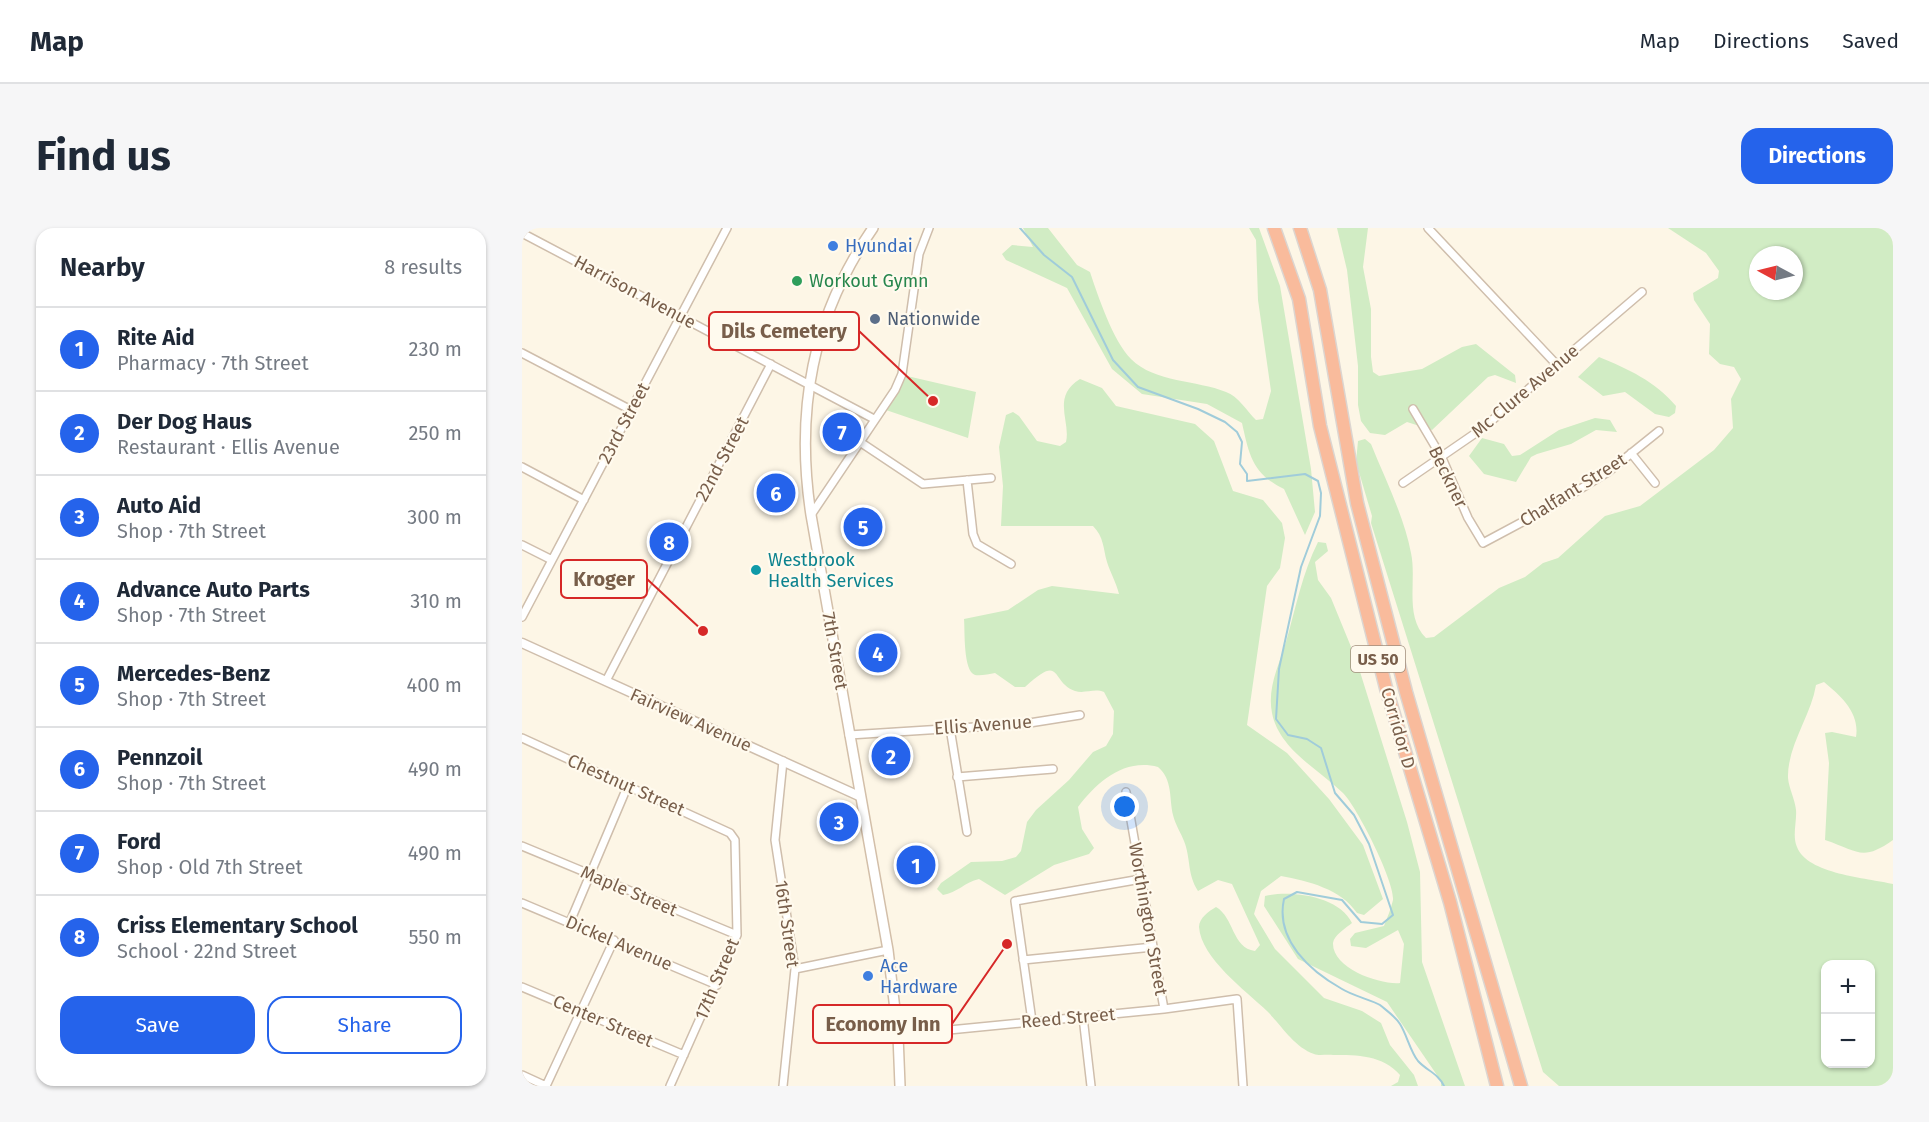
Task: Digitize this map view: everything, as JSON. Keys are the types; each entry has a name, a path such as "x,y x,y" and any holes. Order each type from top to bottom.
{"highway":[{"name":"Corridor D","path":"1274,228 1299,299 1320,426 1383,677 1449,902 1497,1086"},
{"name":"Corridor D","path":"1300,228 1320,290 1357,503 1406,692 1521,1086"},
{"path":"1306,228 1320,290"}],"main road":[{"name":"7th Street","path":"873,228 855,254 837,292 814,356 808,384 804,459 859,796 888,950 898,1035 900,1086"}],"street":[{"name":"23rd Street","path":"522,617 727,228"},
{"path":"1428,228 1557,365"},
{"path":"812,515 895,390 902,374 920,254 927,230"},
{"name":"Harrison Avenue","path":"522,233 874,420"},
{"name":"Mc Clure Avenue","path":"1403,483 1442,458 1557,365 1642,292"},
{"path":"522,353 631,410"},
{"name":"22nd Street","path":"606,681 771,364"},
{"name":"Beckner","path":"1413,410 1442,458 1468,518 1483,543"},
{"name":"Chalfant Street","path":"1483,543 1554,506 1608,472 1659,431"},
{"path":"860,442 923,484 991,478"},
{"path":"1631,453 1655,483"},
{"path":"522,467 584,500"},
{"path":"967,480 973,534 977,544 1011,564"},
{"path":"522,545 552,561"},
{"name":"Fairview Avenue","path":"522,643 859,796"},
{"name":"Ellis Avenue","path":"849,735 1023,724 1080,715"},
{"path":"950,728 967,832"},
{"name":"Chestnut Street","path":"522,738 730,833"},
{"name":"16th Street","path":"783,762 775,840 795,969 783,1086"},
{"path":"957,777 1053,769"},
{"path":"570,922 592,875 628,785"},
{"name":"Worthington Street","path":"1126,792 1164,1009"},
{"name":"17th Street","path":"670,1086 737,935 735,840 730,833"},
{"name":"Maple Street","path":"522,846 737,935"},
{"path":"1032,1022 1015,901 1142,879"},
{"name":"Dickel Avenue","path":"522,903 717,984"},
{"path":"522,1075 546,1086 614,940"},
{"path":"1023,960 1153,947"},
{"path":"795,969 888,950"},
{"name":"Center Street","path":"522,987 684,1055"},
{"name":"Reed Street","path":"898,1035 1164,1009 1237,999 1243,1086"},
{"path":"1083,1017 1091,1086"}],"green space":[{"path":"1023,228 1048,228 1077,265 1090,272 1112,330 1131,359 1152,373 1215,388 1230,394 1256,420 1263,419 1271,391 1258,300 1256,240 1249,228 1259,228 1280,286 1311,469 1315,512 1305,535 1284,489 1258,470 1250,454 1242,423 1207,404 1142,394 1112,369 1067,288 1006,260 1002,254 1012,245 1033,247"},
{"path":"1337,228 1368,228 1363,267 1371,309 1373,372 1379,376 1422,369 1462,347 1476,344 1515,375 1516,383 1495,375 1488,377 1432,430 1407,422 1385,435 1370,433 1361,421 1358,405 1358,366 1347,270"},
{"path":"1668,228 1893,228 1893,840 1867,853 1853,851 1825,840 1829,763 1825,733 1832,732 1856,737 1856,728 1848,706 1824,682 1816,685 1791,754 1788,778 1796,810 1796,843 1803,856 1825,869 1893,884 1893,1086 1559,1086 1543,1072 1371,523 1372,516 1356,462 1358,441 1365,439 1371,444 1408,539 1412,564 1415,619 1426,638 1434,637 1499,588 1525,577 1543,563 1558,558 1605,516 1640,506 1714,450 1733,428 1731,399 1741,379 1734,367 1720,364 1709,354 1710,324 1694,300 1693,293 1718,278 1719,271 1706,253"},
{"path":"1599,357 1631,371 1659,389 1676,406 1675,413 1669,417 1655,414 1625,392 1603,396 1578,377"},
{"path":"907,376 976,392 968,438 886,410"},
{"path":"1080,379 1102,388 1116,406 1195,424 1214,441 1233,491 1263,500 1282,523 1285,538 1280,568 1267,586 1247,725 1287,753 1329,799 1363,845 1383,899 1364,915 1357,913 1342,898 1323,887 1281,876 1261,891 1254,914 1275,949 1324,998 1362,1011 1381,1023 1390,1045 1414,1075 1418,1086 1391,1086 1398,1082 1400,1075 1386,1063 1378,1060 1360,1056 1316,1055 1307,1051 1294,1041 1267,1011 1216,962 1202,939 1199,924 1216,907 1222,912 1237,938 1247,949 1255,951 1260,945 1232,884 1218,880 1198,891 1192,879 1184,841 1174,818 1168,783 1158,767 1134,766 1112,774 1078,807 1082,829 1094,848 1089,854 1054,865 1005,895 979,879 948,894 943,895 937,889 941,883 971,862 1002,861 1016,857 1021,851 1027,822 1036,810 1069,780 1093,752 1106,746 1113,734 1114,711 1104,692 1075,691 1067,687 1051,671 1045,672 1025,687 1015,687 995,673 975,675 968,666 965,650 964,619 1008,610 1038,590 1052,586 1119,594 1101,539 1093,526 1001,526 1003,486 999,447 1006,415 1013,412 1019,416 1037,441 1060,446 1066,442 1067,434 1064,409 1066,393"},
{"path":"1595,418 1610,420 1617,432 1596,430 1571,444 1537,454 1531,457 1516,482 1484,474 1469,456 1482,438 1504,444 1512,456 1520,455 1559,430"},
{"path":"1318,542 1326,543 1328,551 1315,562 1318,580 1331,598 1356,659 1407,822 1420,872 1422,962 1465,1086 1441,1086 1441,1081 1387,1002 1298,959 1264,906 1265,896 1288,894 1313,897 1337,907 1352,923 1336,937 1333,943 1340,960 1359,974 1381,981 1400,983 1404,944 1398,930 1366,948 1351,946 1350,939 1355,933 1384,926 1393,900 1388,878 1374,845 1343,793 1291,748 1276,726 1272,713 1271,695 1274,677 1303,578"}],"waterway":[{"path":"1020,228 1044,255 1072,277 1113,360 1138,387 1198,409 1225,422 1237,432 1242,442 1240,464 1247,474 1247,481 1305,474 1318,481 1321,493 1320,516 1301,567 1279,669 1276,719 1288,735 1307,739 1321,748 1335,793 1354,815 1369,844 1393,915 1382,924 1361,922 1342,900 1297,892 1284,899 1285,928 1298,953 1318,973 1346,991 1380,1005 1393,1016 1402,1028 1418,1061 1439,1078 1444,1086"}],"place":[{"name":"Hyundai","path":"833,246"},
{"name":"Workout Gymn","path":"797,281"},
{"name":"Nationwide","path":"875,319"},
{"name":"Dils Cemetery","path":"933,401"},
{"name":"Ford","path":"842,432"},
{"name":"Pennzoil","path":"776,493"},
{"name":"Mercedes-Benz","path":"863,527"},
{"name":"Criss Elementary School","path":"669,542"},
{"name":"Westbrook Health Services","path":"756,570"},
{"name":"Kroger","path":"703,631"},
{"name":"Advance Auto Parts","path":"878,653"},
{"name":"Der Dog Haus","path":"891,756"},
{"name":"Auto Aid","path":"839,822"},
{"name":"Rite Aid","path":"916,865"},
{"name":"Economy Inn","path":"1007,944"},
{"name":"Ace Hardware","path":"868,976"}]}
